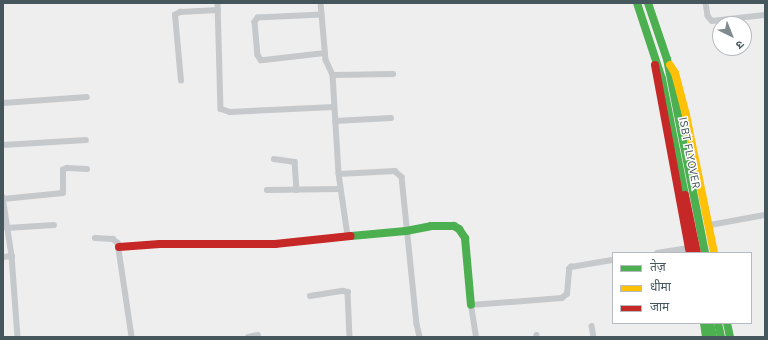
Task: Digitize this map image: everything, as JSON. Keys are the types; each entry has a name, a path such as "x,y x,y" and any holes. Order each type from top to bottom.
{"main road":[{"path":"637,3 654,60 656,78 690,251"},
{"path":"648,3 667,59 675,73 686,115 710,225 714,252"},
{"name":"ISBT FLYOVER","path":"667,59 666,77 697,252"},
{"name":"ISBT FLYOVER","path":"654,60 666,77 705,252"},
{"path":"119,247 160,244 275,244 406,231 446,225 459,229 465,238 472,305"},
{"path":"704,324 706,337"},
{"path":"710,324 713,337"},
{"path":"718,324 721,337"},
{"path":"727,324 730,337"}],"street":[{"path":"218,3 222,109 230,112 334,107"},
{"path":"321,3 325,53 327,63 334,76 334,107 340,189 348,236"},
{"path":"706,3 708,16 712,21 765,15"},
{"path":"181,81 175,15 180,12 218,10"},
{"path":"322,15 258,18 255,22 258,55 261,60 325,53"},
{"path":"334,76 393,74"},
{"path":"3,103 87,97"},
{"path":"335,121 391,118"},
{"path":"3,145 86,140"},
{"path":"274,159 296,162 297,190"},
{"path":"18,337 12,256 3,198 63,193 63,170 67,168 87,169"},
{"path":"339,174 395,171 400,174 404,182 406,231 417,324 420,337"},
{"path":"267,190 340,189"},
{"path":"710,225 765,215"},
{"path":"8,228 54,225"},
{"path":"94,238 113,239 117,241 132,337"},
{"path":"674,252 690,251"},
{"path":"3,257 12,256"},
{"path":"476,337 472,305 562,298 568,290 569,269 571,267 612,260"},
{"path":"310,296 343,291 348,292 350,337"},
{"path":"592,326 594,337"},
{"path":"248,337 258,335"}],"traffic: fast":[{"path":"637,3 662,79 685,195"},
{"path":"648,3 667,59 705,252"},
{"path":"351,236 406,231 431,226 454,226 459,229 465,238 471,305"},
{"path":"704,324 706,337"},
{"path":"710,324 713,337"},
{"path":"718,324 721,337"},
{"path":"727,324 730,337"}],"traffic: slow":[{"path":"670,65 675,73 686,115 714,252"}],"traffic: jam":[{"path":"655,65 690,252"},
{"path":"685,195 697,252"},
{"path":"119,247 160,244 275,244 351,236"}]}
